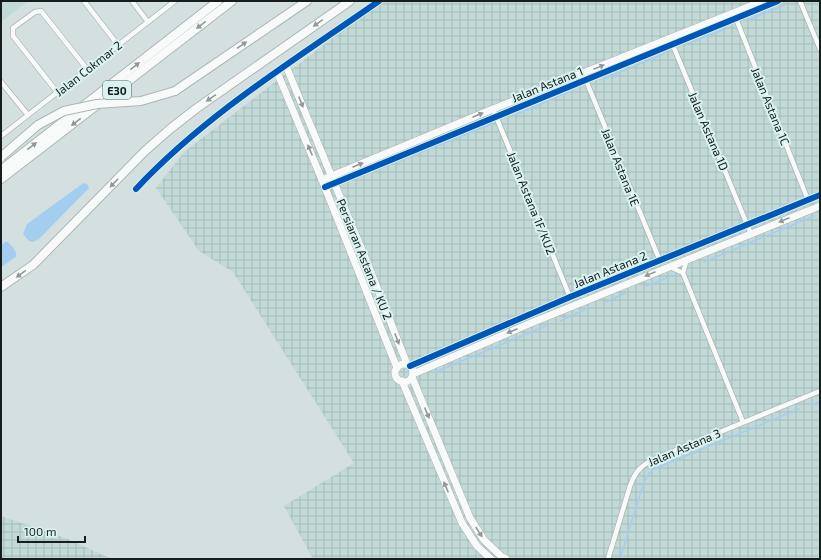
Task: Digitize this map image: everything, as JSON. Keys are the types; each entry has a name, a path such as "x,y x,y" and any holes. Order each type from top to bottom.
{"highway":[{"name":"E30","path":"1,170 218,1"},
{"name":"E30","path":"1,179 232,1"},
{"path":"1,157 38,125 64,111 97,104 141,101 175,91 307,1"},
{"path":"1,287 33,265 145,151 170,128 192,111 350,1"}],"street":[{"path":"84,1 118,45"},
{"path":"132,1 148,22"},
{"name":"Jalan Cokmar 2","path":"1,136 175,1"},
{"path":"136,189 183,143 238,100 380,1"},
{"name":"Jalan Astana 1","path":"735,16 763,1"},
{"name":"Jalan Astana 1","path":"324,184 493,109 584,76 735,16 778,1"},
{"path":"800,1 820,49"},
{"path":"57,92 13,36 13,28 35,12 41,11 87,69"},
{"name":"Jalan Astana 1C","path":"735,16 808,200"},
{"name":"Jalan Astana 1D","path":"671,41 751,234"},
{"name":"Persiaran Astana / KU 2","path":"286,66 408,365"},
{"name":"Persiaran Astana / KU 2","path":"277,72 324,184 397,368"},
{"name":"Jalan Astana 1","path":"333,180 496,116 584,76"},
{"name":"Jalan Astana 1E","path":"584,76 660,261"},
{"path":"1,82 28,115"},
{"name":"Jalan Astana 1F/KU2","path":"493,109 570,297"},
{"name":"Jalan Astana 2","path":"408,365 820,195"},
{"name":"Jalan Astana 2","path":"412,376 531,323 820,206"},
{"path":"687,260 683,274 743,422"},
{"path":"670,267 683,274"},
{"path":"531,323 566,304 570,297 580,299 608,289 617,288"},
{"path":"492,559 477,546 462,523 402,381 396,376 397,368 401,364 408,365 470,518 484,540 506,559"},
{"path":"402,381 408,381 412,376"},
{"name":"Jalan Astana 3","path":"608,559 630,486 638,469 654,459 820,391"}],"shaded area":[{"path":"1,1 28,1 1,22"},
{"path":"381,1 820,1 820,559 313,559 284,506 354,463 233,272 199,251 156,188 184,152"},
{"path":"1,516 65,538 112,559 1,559"}],"water":[{"path":"85,183 89,188 39,239 33,242 29,241 23,234 27,224"},
{"path":"8,242 13,247 16,257 1,267 1,245"}],"waterway":[{"path":"748,20 785,5"},
{"path":"687,44 725,29"},
{"path":"601,80 664,54"},
{"path":"517,114 574,90"},
{"path":"349,181 492,124"},
{"path":"704,262 814,216"},
{"path":"646,286 677,274"},
{"path":"605,302 626,293"},
{"path":"560,321 588,308"},
{"path":"433,373 548,325"},
{"path":"811,405 820,401"},
{"path":"620,559 644,482 654,469 799,409"}],"cycle path":[{"path":"136,189 192,136 222,112 284,66 379,1"},
{"path":"325,187 778,1"},
{"path":"410,366 570,297 820,195"}]}
